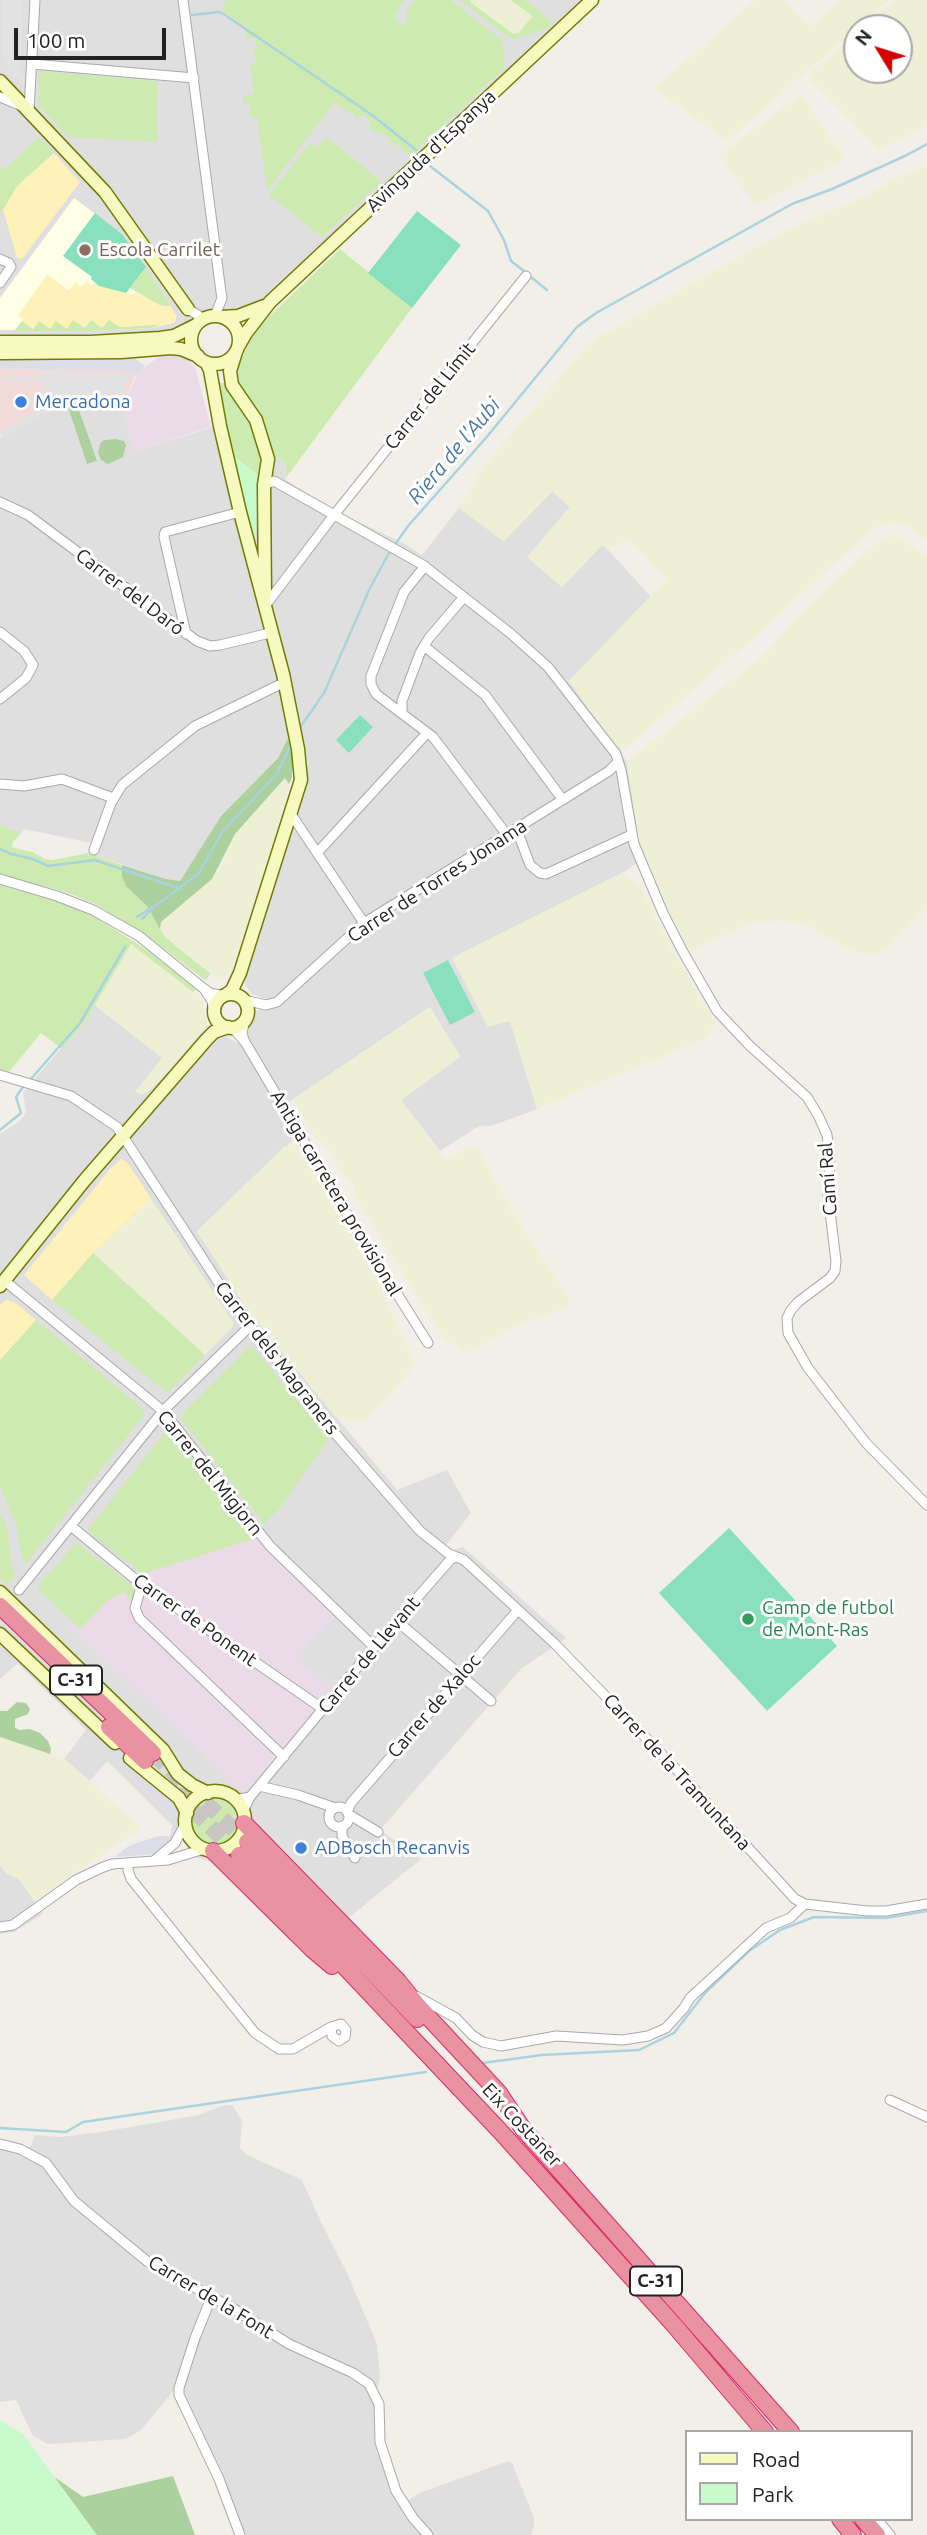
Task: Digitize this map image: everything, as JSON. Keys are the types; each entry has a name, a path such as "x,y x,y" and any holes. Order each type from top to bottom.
{"highway":[{"name":"C-31","path":"0,1606 149,1757 0,1620"},
{"path":"241,1811 499,2093 523,2129"},
{"name":"Eix Costaner","path":"523,2129 243,1849 500,2131 763,2430"},
{"path":"209,1850 345,1978 480,2120 500,2131"},
{"name":"C-31","path":"523,2129 789,2430"},
{"path":"710,2368 756,2430"},
{"path":"833,2521 844,2535"},
{"path":"842,2521 853,2535"},
{"path":"865,2521 877,2535"}],"main road":[{"name":"Avinguda d'Espanya","path":"237,349 270,302 592,0"},
{"path":"0,81 4,95 29,107 105,192 188,309"},
{"name":"Avinguda d'Espanya","path":"0,342 91,342 174,336 209,319 251,312 270,302"},
{"path":"2,1284 122,1136 207,1039 214,1032 237,1026 246,1017 233,997 301,780 285,682 240,512 205,363 194,350 191,339 209,319 236,328 237,349 230,371 232,385 256,420 266,472 265,606"},
{"path":"0,353 121,352 171,348 181,349 205,363 223,362 237,349"},
{"path":"207,1039 217,1002 233,997"},
{"path":"214,1014 220,1024 230,1027"},
{"path":"0,1592 163,1750 178,1774 208,1793 222,1793 241,1811 237,1841 226,1849 209,1850 191,1839 184,1804 164,1784 139,1766 0,1634"},
{"path":"186,1818 192,1802 208,1793"}],"street":[{"path":"29,107 35,0"},
{"path":"183,0 222,299 209,319 188,309"},
{"path":"32,64 194,78"},
{"path":"0,259 11,267 0,283"},
{"name":"Carrer del Límit","path":"265,606 334,515 526,276"},
{"path":"266,472 276,475 286,487"},
{"path":"266,472 271,480 425,566 510,633 559,679 616,754 632,839 546,874 540,873 530,864 517,830"},
{"name":"Carrer del Daró","path":"0,502 28,515 186,634 210,646 271,633"},
{"path":"186,634 165,532 240,512"},
{"path":"425,566 404,592 370,684 376,694 427,733 507,835"},
{"path":"402,713 402,701 424,646 464,597"},
{"path":"0,632 31,659 33,665 31,673 0,699"},
{"path":"424,646 485,695 563,800"},
{"path":"94,850 113,798 122,785 195,726 285,682"},
{"path":"317,853 427,733"},
{"name":"Carrer de Torres Jonama","path":"246,1017 261,1004 278,1002 364,923 517,830 610,771 618,762"},
{"path":"0,784 24,786 62,779 113,798"},
{"path":"291,814 364,923"},
{"name":"Camí Ral","path":"632,839 663,914 717,1011 750,1046 807,1097 827,1135 830,1157 828,1195 835,1271 792,1310 787,1318 788,1333 808,1368 866,1443 927,1505"},
{"path":"0,879 93,910 139,936 210,993 261,1004"},
{"path":"203,988 212,1001 214,1014"},
{"path":"245,1042 242,1033 246,1017"},
{"name":"Antiga carretera provisional","path":"230,1027 245,1042 428,1343"},
{"name":"Carrer dels Magraners","path":"0,1075 71,1096 117,1127 250,1326 333,1431 420,1531 457,1558"},
{"name":"Carrer del Migjorn","path":"2,1284 163,1411 270,1546 374,1647"},
{"path":"19,1590 163,1411 250,1326"},
{"name":"Carrer de Ponent","path":"71,1526 142,1584 323,1709"},
{"name":"Carrer de la Tramuntana","path":"457,1558 464,1560 589,1678 794,1899 805,1904"},
{"name":"Carrer de Llevant","path":"241,1811 374,1647 451,1559 457,1558"},
{"path":"142,1584 135,1608 139,1618 284,1757"},
{"name":"Carrer de Xaloc","path":"344,1813 518,1610"},
{"path":"397,1621 491,1701"},
{"path":"259,1786 318,1802 357,1819 378,1832"},
{"path":"318,1802 335,1826 344,1813"},
{"path":"344,1813 342,1836 355,1858"},
{"path":"154,1860 175,1843 186,1818"},
{"path":"0,1927 13,1925 60,1891 92,1872 112,1864 168,1860 209,1850"},
{"path":"128,1863 131,1879 255,2033 279,2049 293,2049 331,2027"},
{"path":"398,1981 422,2001 456,2018 472,2035 492,2044 501,2046 556,2036 623,2040 648,2036 666,2028 690,1998 766,1928 790,1918 805,1904 877,1911 927,1904"},
{"path":"890,2100 927,2117"},
{"name":"Carrer de la Font","path":"0,2144 20,2149 47,2164 74,2201 148,2262 234,2309 289,2344 353,2373 369,2384 379,2404 380,2442 396,2491 413,2518 428,2535"},
{"path":"211,2298 195,2338 179,2395 219,2479 240,2535"},
{"path":"879,2521 890,2535"}],"shaded area":[{"path":"0,0 582,0 254,307 232,312 207,310 186,326 144,336 0,337"},
{"path":"3,0 23,0 20,71 25,78 25,87 10,71 2,55"},
{"path":"511,0 533,16 519,33 513,34 469,2"},
{"path":"755,0 784,0 810,27 841,0 889,0 873,14 843,14 843,40 727,141 654,88"},
{"path":"894,0 927,0 927,126 879,150 807,76 843,44 843,84 913,84 913,14 878,14"},
{"path":"801,95 845,159 755,206 719,155"},
{"path":"927,166 927,540 904,524 888,523 875,527 767,627 621,752 569,681 667,579 628,539 608,550 602,545 562,587 527,557 570,507 553,491 503,541 459,508 485,465 585,347 595,339 782,232 872,193 893,179"},
{"name":"Escola Carrilet","path":"74,198 122,234 176,316 175,322 152,328 90,331 0,330 0,298"},
{"path":"166,354 186,357 195,367 211,427 134,451 122,409 138,372"},
{"path":"132,356 145,366 135,376 126,370 0,369 0,357 13,357 13,360 82,360 131,359"},
{"path":"0,369 126,370 135,376 125,401 75,395 5,436 0,436"},
{"path":"40,369 56,369 57,373 129,373 120,400 75,395 5,436 0,436 0,431 43,407 42,381 4,381 4,377 40,377"},
{"path":"75,395 125,401 122,409 134,451 224,424 255,541 258,475 260,476 273,456 286,462 285,479 332,509 422,555 459,508 504,541 552,491 570,507 528,557 562,587 603,544 651,597 569,681 627,762 644,858 622,873 452,958 510,1021 537,1109 491,1126 479,1126 440,1151 401,1100 460,1057 430,1007 289,1102 305,1129 197,1231 249,1312 397,1490 447,1470 471,1513 446,1545 453,1550 463,1547 566,1638 521,1669 380,1830 421,1859 346,1920 222,1870 212,1862 194,1857 171,1824 107,1761 90,1781 64,1759 86,1730 18,1663 0,1679 0,1134 21,1120 26,1112 23,1092 86,1020 110,978 185,985 201,998 207,1025 237,1043 248,1037 248,1027 255,1012 261,1009 263,998 252,994 245,985 245,979 306,783 308,764 303,735 288,738 278,758 221,816 180,881 166,879 88,853 91,843 25,829 21,833 0,825 0,438"},
{"path":"892,536 902,539 927,556 927,908 886,949 876,955 857,953 807,926 783,920 750,924 695,948 690,955 644,858 627,762 767,652 793,620 866,552 881,540"},
{"path":"285,778 289,784 283,810 233,966 223,979 218,978 165,937 160,929 161,922 219,870 235,834"},
{"path":"622,873 639,884 668,943 716,1024 705,1039 537,1109 510,1021 488,1027 452,958"},
{"path":"131,943 201,998 207,1025 173,1067 149,1091 141,1095 135,1092 162,1058 94,1005"},
{"path":"430,1007 460,1056 401,1100 444,1158 448,1159 471,1146 478,1148 509,1206 568,1297 570,1306 520,1324 463,1353 437,1329 355,1197 353,1184 339,1171 334,1155 316,1139 293,1099"},
{"path":"294,1145 307,1155 346,1222 413,1359 412,1368 407,1375 366,1420 354,1422 335,1416 249,1311 197,1231 285,1146"},
{"path":"151,1198 233,1322 230,1330 205,1355 93,1253"},
{"path":"262,1536 339,1613 296,1658 335,1690 255,1785 242,1792 68,1626 77,1618 124,1592 138,1576"},
{"path":"0,1647 17,1657 134,1769 173,1797 180,1809 180,1825 174,1840 159,1854 117,1857 127,1847 139,1842 170,1836 175,1815 13,1659 0,1651"},
{"path":"0,1737 64,1759 141,1827 35,1902 19,1879 6,1873 0,1865"},
{"path":"0,1865 6,1873 19,1879 43,1914 14,1932 0,1934"},
{"path":"232,2105 242,2120 240,2148 247,2155 302,2180 347,2273 377,2344 380,2377 374,2404 374,2439 399,2505 420,2493 508,2461 512,2463 534,2518 531,2535 240,2535 179,2395 174,2390 141,2430 126,2439 48,2444 33,2436 16,2400 0,2402 0,2139 30,2147 35,2135 61,2137 102,2132 199,2115"}],"green space":[{"path":"226,0 404,0 395,15 397,22 402,24 407,21 406,13 414,0 451,0 502,40 504,69 410,156 391,143 386,135 372,131 369,128 371,123 366,117 363,115 356,119 334,103 267,191 257,117 251,117 249,104 243,104 243,96 254,94 250,65 256,64 253,49 257,48 255,38 246,37 245,28 248,27 222,12"},
{"path":"460,0 471,0 470,2 513,34 519,33 533,16 511,0 526,0 553,23 546,29 513,39"},
{"path":"39,71 157,81 157,142 68,137 38,104"},
{"path":"39,137 54,153 17,186 0,211 0,168 5,169"},
{"path":"326,137 382,182 322,237 269,195 310,143 317,148"},
{"path":"417,211 461,245 412,308 368,273"},
{"path":"95,213 122,234 146,267 126,293 99,286 92,277 63,256"},
{"path":"340,249 412,308 285,479 286,462 273,456 262,417 239,383 237,368 257,328"},
{"path":"146,267 170,305 168,307 159,305 130,288"},
{"path":"108,319 120,327 162,324 152,328 90,331 14,331 22,321 33,329 38,321"},
{"path":"218,383 228,383 251,424 261,458 261,477 233,456 224,424"},
{"path":"75,399 97,461 87,464 67,404"},
{"path":"104,440 124,441 126,445 123,457 108,464 101,460 98,453 100,444"},
{"path":"233,456 258,475 256,541 253,539"},
{"path":"360,715 373,727 349,753 336,740"},
{"path":"288,738 292,756 292,778 289,784 285,778 235,834 212,879 161,922 160,929 147,906 126,886 122,877 122,865 180,881 221,816 278,758"},
{"path":"0,825 21,833 12,847 32,852 45,859 88,853 122,865 121,868 165,937 211,974 205,980 145,934 93,903 63,891 0,875"},
{"path":"0,885 73,906 92,915 150,952 196,989 193,992 131,944 86,1020 62,1049 41,1033 9,1072 0,1070"},
{"path":"448,960 475,1012 450,1025 423,973"},
{"path":"93,1253 205,1355 167,1393 52,1300"},
{"path":"36,1320 140,1406 145,1414 24,1566 15,1521 0,1487 0,1360"},
{"path":"250,1346 329,1439 280,1508 264,1524 181,1419 182,1414"},
{"path":"167,1430 174,1434 256,1538 143,1574 88,1529"},
{"path":"0,1514 7,1527 11,1564 16,1574 6,1585 0,1579"},
{"name":"Camp de futbol de Mont-Ras","path":"729,1528 837,1646 767,1711 659,1593"},
{"path":"76,1543 137,1589 131,1601 124,1592 106,1602 80,1629 38,1586"},
{"path":"17,1702 26,1703 30,1709 28,1714 15,1719 15,1728 40,1733 48,1741 50,1754 0,1737 0,1711 7,1711"},
{"path":"214,1799 230,1806 237,1822 230,1838 214,1845 198,1838 191,1822 198,1806"},
{"path":"0,2420 23,2434 97,2535 0,2535"},
{"path":"0,2439 83,2497 173,2476 195,2535 0,2535"}],"sand":[{"path":"54,153 80,182 22,259 17,258 3,210 17,186"},
{"path":"47,275 69,291 76,282 80,287 87,282 92,286 95,282 133,295 136,292 159,305 170,305 176,320 170,324 120,327 109,320 102,328 91,320 85,328 73,320 67,329 56,321 50,329 39,321 33,329 18,315"},
{"path":"121,1159 127,1162 151,1198 93,1253 52,1300 24,1275"},
{"path":"6,1300 16,1303 36,1320 0,1360 0,1305"}],"waterway":[{"path":"192,15 219,12 225,15 372,115 416,150"},
{"name":"Riera de l'Aubi","path":"299,729 324,693 370,588 389,553 408,526 485,439 577,327 596,313 792,204 832,189 927,144"},
{"path":"430,166 488,211 504,240 511,261 524,271"},
{"path":"531,277 547,290"},
{"name":"Riera de l'Aubi","path":"142,919 199,873 222,832 277,774 291,744"},
{"path":"0,849 48,866 95,860 181,889"},
{"name":"Riera de l'Aubi","path":"137,917 152,907"},
{"path":"30,1080 80,1023 125,947"},
{"path":"0,1130 21,1113 16,1097 25,1084"},
{"path":"483,2063 542,2055 639,2050 674,2033 705,1993 749,1951 780,1930 814,1917 886,1918 927,1911"},
{"path":"0,2128 66,2132 83,2122 426,2072"}],"tunnel":[{"path":"153,1753 247,1842"},
{"path":"176,1793 239,1855"}],"place":[{"name":"Escola Carrilet","path":"85,250"},
{"name":"Mercadona","path":"21,402"},
{"name":"Camp de futbol de Mont-Ras","path":"748,1619"},
{"name":"ADBosch Recanvis","path":"301,1848"}]}
